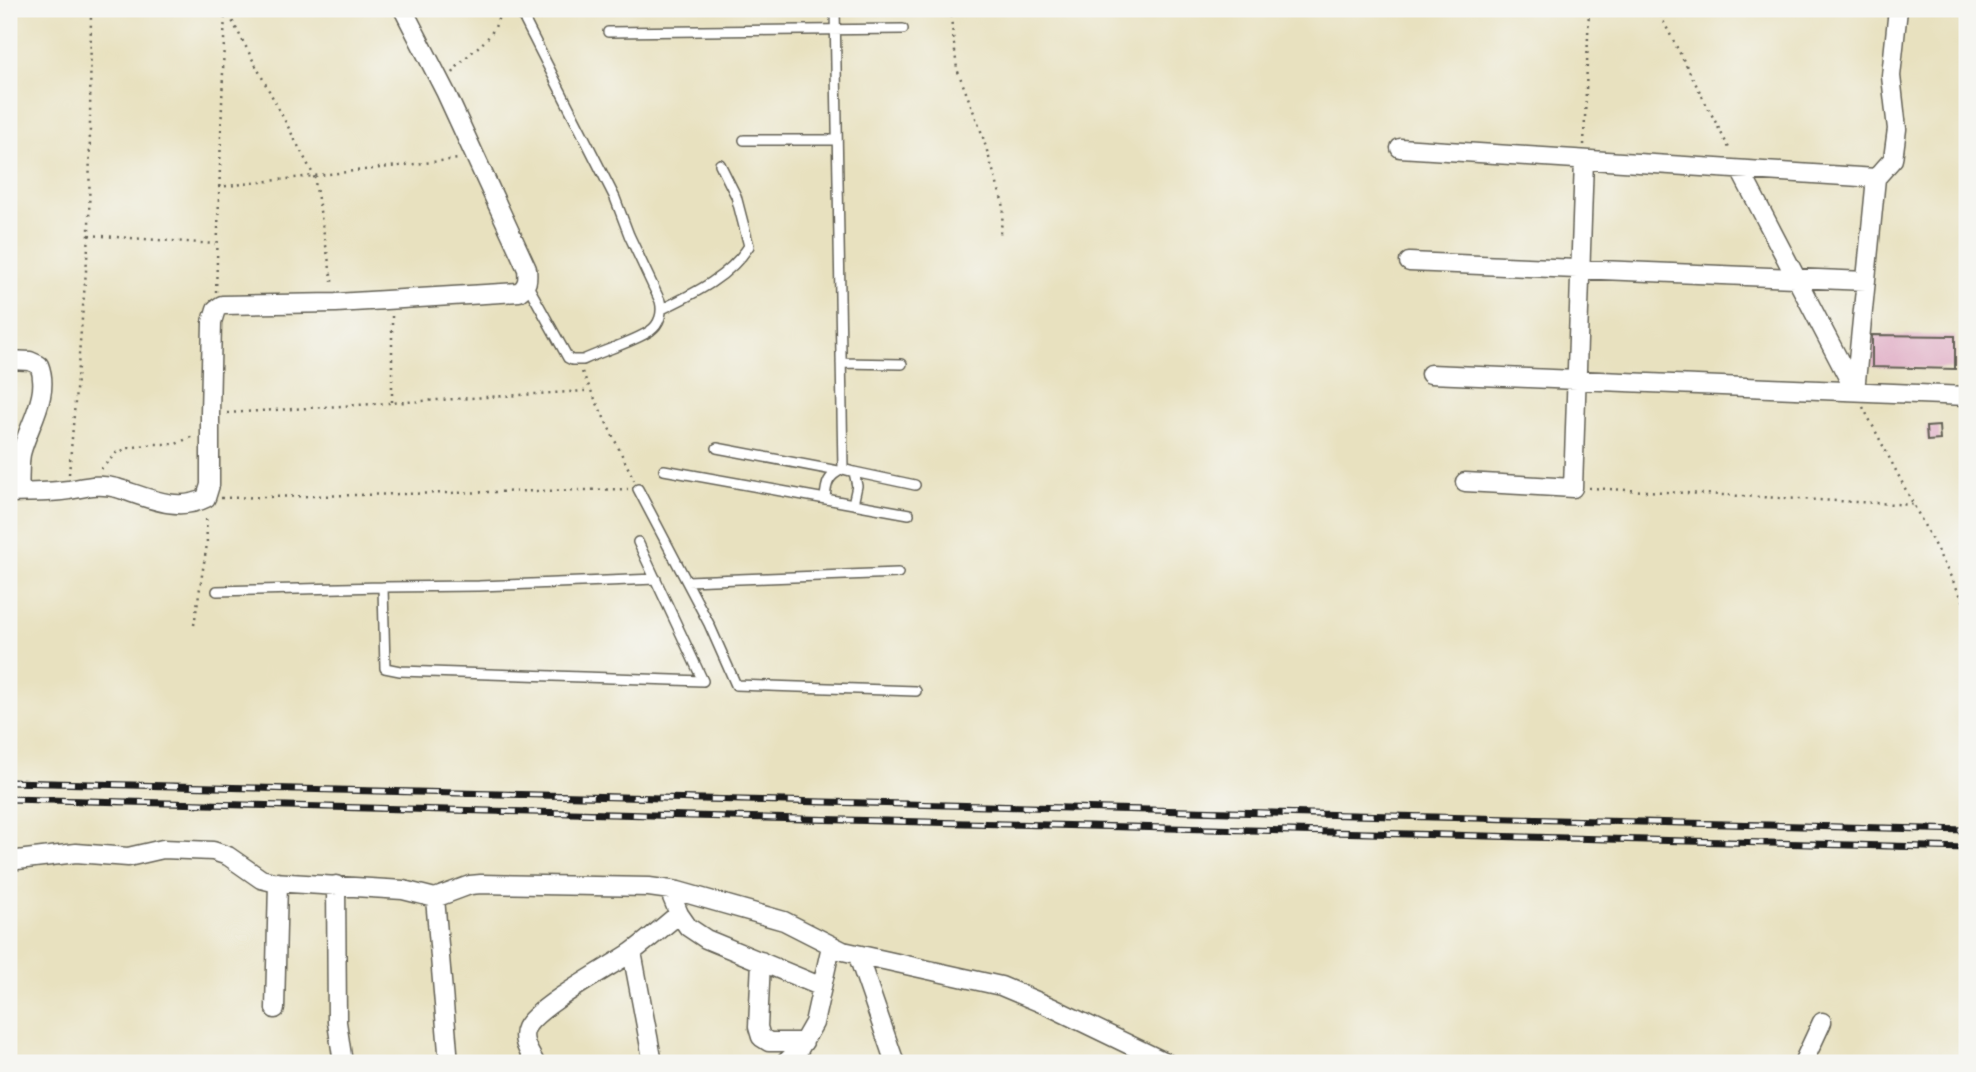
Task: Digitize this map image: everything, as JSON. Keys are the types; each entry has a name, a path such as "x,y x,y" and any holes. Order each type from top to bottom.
{"street":[{"path":"9,360 30,361 39,365 44,376 43,389 21,455 14,493 68,490 94,485 118,489 149,500 177,504 197,503 206,498 211,485 212,321 216,309 227,303 336,303 519,292 527,284 527,269 446,93 402,9"},
{"path":"1855,391 1876,178 1894,159 1898,129 1892,76 1898,9"},
{"path":"1400,148 1876,178"},
{"path":"1465,482 1573,488 1584,160"},
{"path":"1740,170 1855,391"},
{"path":"1409,261 1866,281"},
{"path":"1430,374 1967,396"},
{"path":"9,860 76,853 128,857 163,849 213,851 228,856 261,879 403,890 435,898 470,885 481,884 649,887 668,890 755,911 784,921 831,946 858,956 1001,986 1167,1063"},
{"path":"275,1009 278,882"},
{"path":"335,885 337,1021 343,1063"},
{"path":"668,890 679,915 688,927 706,940 822,987"},
{"path":"435,898 449,1063"},
{"path":"535,1063 526,1045 526,1028 535,1017 594,974 632,952 679,915"},
{"path":"785,1063 804,1042 814,1023 831,946"},
{"path":"632,952 653,1063"},
{"path":"858,956 895,1063"},
{"path":"761,961 758,1027 761,1037 769,1042 804,1042"},
{"path":"1803,1063 1822,1022"}],"lane":[{"path":"519,9 615,198 662,309 652,330 576,361 568,358 527,284"},
{"path":"835,9 841,470"},
{"path":"608,32 903,29"},
{"path":"744,140 837,140"},
{"path":"662,309 711,284 740,260 749,246 736,195 720,164"},
{"path":"841,363 902,364"},
{"path":"717,448 915,485"},
{"path":"664,470 909,514"},
{"path":"825,499 825,486 830,475 841,470"},
{"path":"853,504 857,486 854,472"},
{"path":"638,489 687,581 736,685 916,691"},
{"path":"383,587 385,668 400,671 703,681 638,542"},
{"path":"687,581 898,573"},
{"path":"217,591 479,586 656,579"}],"path":[{"path":"68,490 89,236 91,9"},
{"path":"225,9 314,176 336,303"},
{"path":"216,309 225,9"},
{"path":"446,93 453,72 464,57 480,47 493,33 500,9"},
{"path":"950,9 957,69 981,131 1004,207 1000,235"},
{"path":"1584,160 1590,9"},
{"path":"1657,9 1740,170"},
{"path":"218,187 476,157"},
{"path":"89,236 216,244"},
{"path":"392,403 390,318 399,299"},
{"path":"194,625 207,544 206,498 638,489 576,361"},
{"path":"94,485 101,469 116,453 152,444 176,444 210,420 392,403 585,391"},
{"path":"1855,391 1967,608"},
{"path":"1573,488 1914,505"}],"building":[{"path":"1872,335 1955,336 1955,369 1872,367"},
{"path":"1939,426 1940,440 1927,441 1926,427"}],"railway":[{"path":"9,782 1967,830"},
{"path":"9,799 1967,848"}]}
